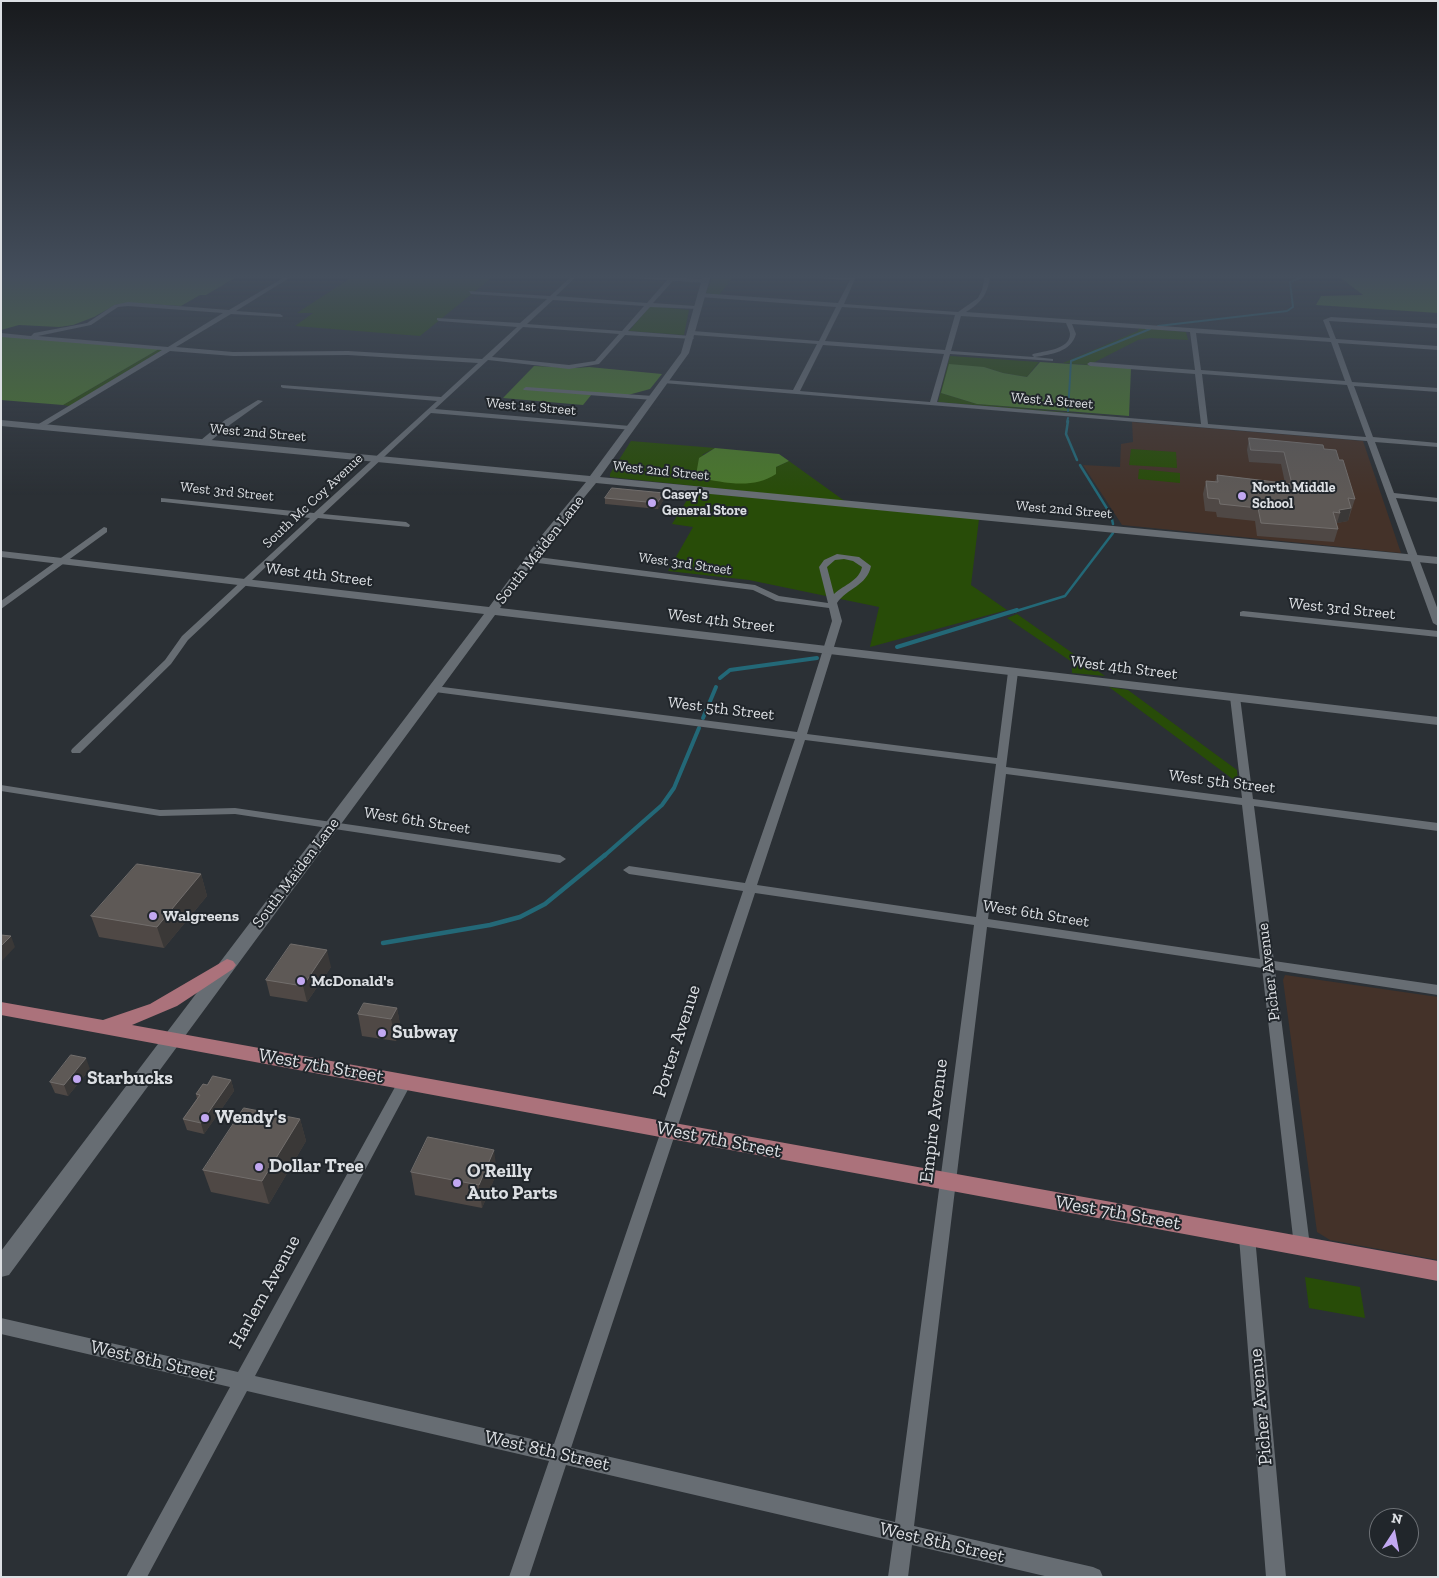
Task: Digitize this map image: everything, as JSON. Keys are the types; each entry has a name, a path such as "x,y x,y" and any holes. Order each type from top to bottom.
{"main road":[{"path":"103,1027 134,1020 180,998 227,965"},
{"name":"West 7th Street","path":"1,1008 947,1183 1438,1271"}],"street":[{"path":"166,349 233,354 348,353 485,359 569,366 592,365 601,361 611,349"},
{"path":"40,427 170,349"},
{"name":"South Mc Coy Avenue","path":"76,751 168,662 185,638 496,349"},
{"name":"South Maiden Lane","path":"1,1268 435,689 530,559 593,480 687,349"},
{"path":"796,392 819,349"},
{"path":"900,349 1050,360"},
{"path":"933,404 948,349"},
{"path":"1023,358 1057,349"},
{"path":"1195,349 1205,426"},
{"path":"1336,349 1438,623"},
{"path":"1090,364 1438,390"},
{"name":"West A Street","path":"664,382 1438,445"},
{"path":"283,386 443,399"},
{"path":"526,389 653,398"},
{"path":"204,442 228,422 260,401"},
{"name":"West 1st Street","path":"429,411 630,428"},
{"name":"West 2nd Street","path":"1,423 1438,561"},
{"path":"1390,495 1438,500"},
{"name":"West 3rd Street","path":"164,500 406,525"},
{"path":"1,606 104,530"},
{"name":"West 4th Street","path":"1,554 1438,721"},
{"name":"Porter Avenue","path":"519,1577 748,888 801,736 837,621 824,573 826,562 838,556 862,562 867,566 862,578 856,584 839,592 833,604"},
{"name":"West 3rd Street","path":"530,559 756,588 776,598 790,601 833,604"},
{"name":"West 3rd Street","path":"1242,614 1438,634"},
{"name":"Empire Avenue","path":"898,1577 1013,672"},
{"name":"West 5th Street","path":"435,689 801,736 1249,802 1438,827"},
{"name":"Picher Avenue","path":"1235,697 1302,1246"},
{"name":"West 6th Street","path":"1,788 160,813 235,810 560,859"},
{"name":"West 6th Street","path":"629,870 1438,990"},
{"name":"Harlem Avenue","path":"136,1577 404,1082"},
{"name":"Picher Avenue","path":"1247,1236 1276,1577"},
{"name":"West 8th Street","path":"1,1326 1093,1577"}],"shaded area":[{"name":"North Middle School","path":"1132,422 1363,441 1401,553 1122,525 1083,465 1120,467 1121,444 1133,442"},
{"path":"1285,975 1438,997 1438,1260 1330,1240 1317,1232 1283,980"}],"green space":[{"path":"1,349 159,349 63,405 1,400"},
{"path":"159,349 162,350 70,406 63,405"},
{"path":"1097,349 1121,349 1089,365 1063,363"},
{"path":"950,356 1039,362 1027,377 1003,373 984,367 941,393 977,404 1129,418 938,402"},
{"path":"1040,362 1131,368 1129,416 977,404 941,393 949,364 984,367 1003,373 1027,377"},
{"path":"534,366 589,367 662,374 650,389 628,395 592,394 583,405 503,398"},
{"path":"631,441 715,448 702,455 776,467 789,461 846,502 610,477 610,474"},
{"path":"715,448 779,454 789,461 776,467 776,474 757,482 738,484 698,478 696,475 699,458"},
{"path":"1131,449 1176,452 1177,468 1129,465"},
{"path":"1139,469 1180,473 1180,483 1138,479"},
{"path":"692,492 979,519 971,585 1007,610 870,647 879,607 749,580 668,571 693,527 672,524"},
{"path":"1017,614 1105,676 1072,673 1072,662 1007,618"},
{"path":"1109,687 1128,690 1237,770 1238,783"},
{"path":"1305,1277 1360,1287 1365,1318 1309,1308"}],"building":[{"path":"1249,438 1323,445 1324,449 1336,450 1339,460 1343,460 1355,499 1348,498 1351,508 1339,510 1340,513 1333,512 1338,529 1261,523 1258,508 1220,504 1219,499 1208,498 1206,481 1218,482 1217,475 1292,484 1284,452 1251,450"},
{"path":"612,488 664,493 657,503 605,498"},
{"path":"137,864 201,874 157,927 91,916"},
{"path":"1,935 11,936 1,946"},
{"path":"291,944 327,950 303,986 266,980"},
{"path":"364,1003 397,1008 391,1019 358,1014"},
{"path":"71,1055 86,1058 64,1085 50,1082"},
{"path":"213,1076 231,1080 201,1123 183,1119 200,1095 196,1094 203,1084 207,1085"},
{"path":"244,1108 300,1119 262,1181 203,1170"},
{"path":"428,1137 494,1150 479,1185 411,1172"}],"waterway":[{"path":"1068,411 1071,361 1102,349"},
{"path":"1067,422 1068,418"},
{"path":"1068,421 1066,434 1077,460"},
{"path":"1080,465 1111,515 1113,524"},
{"path":"1013,612 1065,596 1113,533"},
{"path":"897,647 1017,610"},
{"path":"720,678 730,670 817,658"},
{"path":"703,718 716,687"},
{"path":"604,856 662,805 674,788 699,728"},
{"path":"383,943 490,925 520,917 545,904 605,855"}],"place":[{"name":"North Middle School","path":"1242,496"},
{"name":"Casey's General Store","path":"652,503"},
{"name":"Walgreens","path":"153,916"},
{"name":"McDonald's","path":"301,981"},
{"name":"Subway","path":"382,1033"},
{"name":"Starbucks","path":"77,1079"},
{"name":"Wendy's","path":"205,1118"},
{"name":"Dollar Tree","path":"259,1167"},
{"name":"O'Reilly Auto Parts","path":"457,1183"}]}
